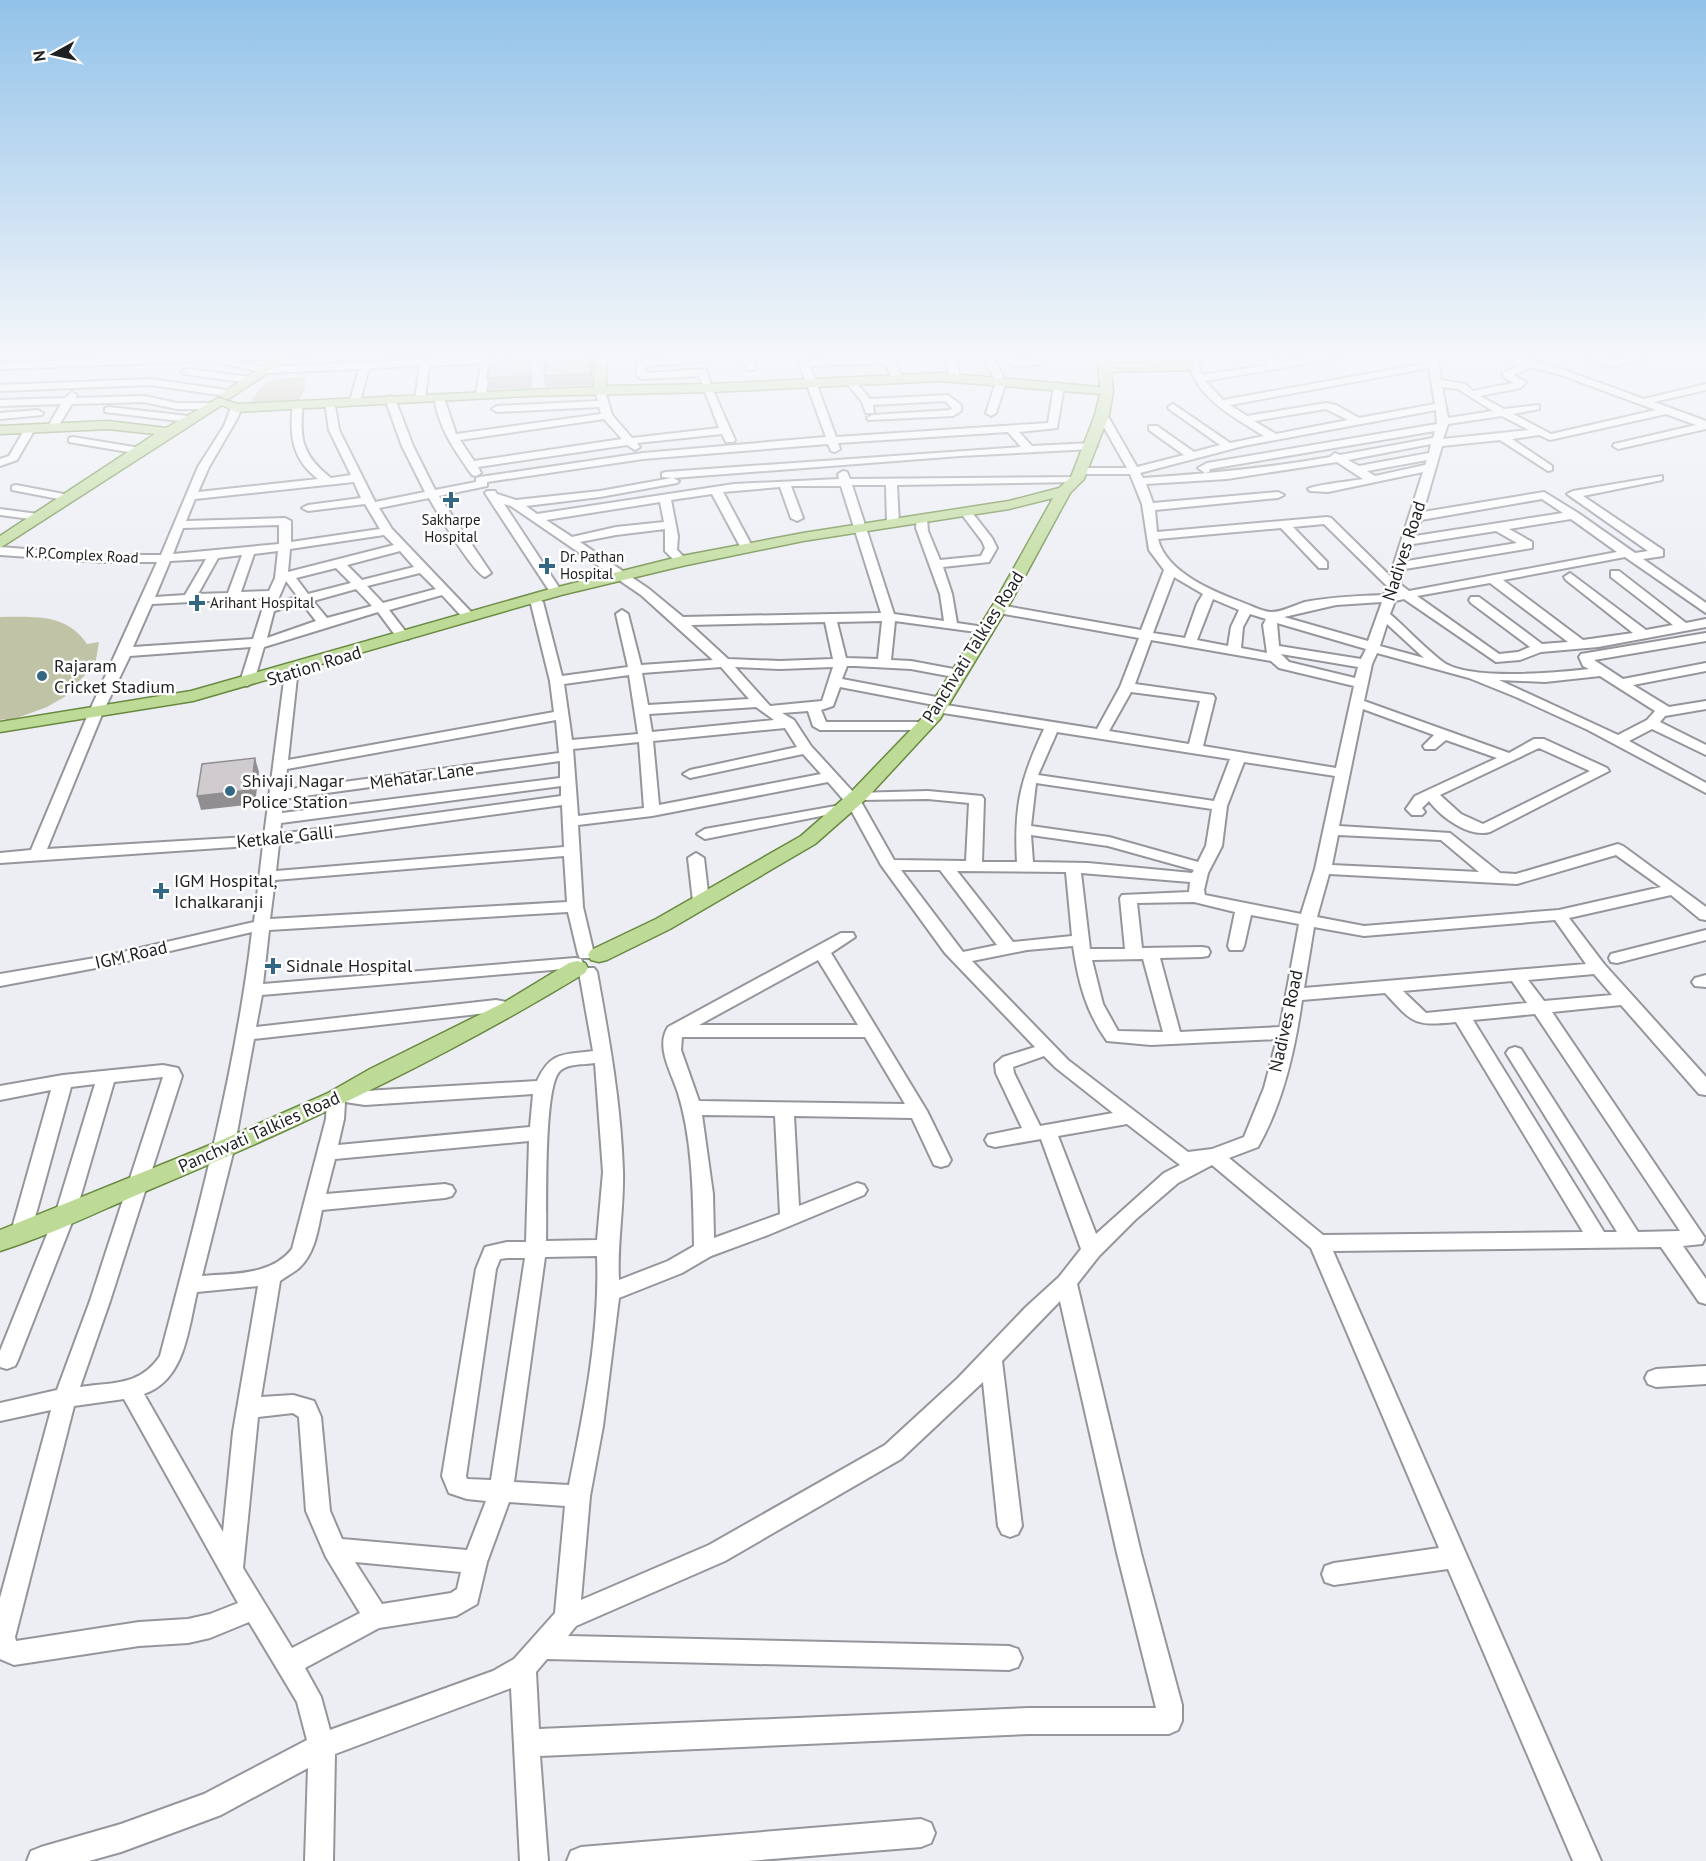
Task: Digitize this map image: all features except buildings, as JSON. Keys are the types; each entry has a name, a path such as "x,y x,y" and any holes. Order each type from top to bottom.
{"main road":[{"path":"0,543 153,442"},
{"name":"Panchvati Talkies Road","path":"10,1237 66,1212 224,1149 342,1096 378,1075 512,1008 585,962 663,924 808,840 852,802 924,726 940,705 999,609 1061,496 1079,475 1093,442"},
{"path":"621,577 682,561 747,548 861,529 1020,507 1061,496"},
{"path":"967,514 1061,496"},
{"path":"1020,507 1036,511 1041,515 1045,524"},
{"path":"621,577 772,545 921,520"},
{"name":"Station Road","path":"0,727 205,698 403,636 535,601 556,592 621,577"},
{"name":"Station Road","path":"0,733 192,696 291,671 621,577"}],"street":[{"path":"0,463 8,462 17,453 23,442"},
{"path":"84,442 140,451"},
{"path":"37,854 95,714 125,652 200,474 219,442"},
{"path":"296,442 308,464 328,481"},
{"path":"340,442 370,503 387,531 469,617"},
{"path":"404,442 431,494 484,573"},
{"path":"454,442 493,496 556,592"},
{"path":"471,465 624,442"},
{"path":"631,442 643,456 691,494"},
{"path":"730,442 733,449"},
{"path":"308,508 370,503 431,494 523,473 643,456 812,442"},
{"path":"834,442 889,617 884,664"},
{"path":"1023,442 1029,449"},
{"path":"1119,442 1137,476 1148,507 1155,549 1170,570 1246,609 1474,675 1521,694 1618,741 1706,789"},
{"path":"1173,442 1190,454"},
{"path":"1206,442 1214,449"},
{"path":"1221,442 1228,446"},
{"path":"1137,476 1190,454 1248,442"},
{"path":"1213,477 1203,468 1322,448 1387,442"},
{"path":"534,518 716,490 784,483 846,484 1079,475 1213,477 1281,469 1416,442"},
{"path":"1356,470 1426,442"},
{"path":"1314,489 1328,489 1373,480 1431,442"},
{"name":"Nadives Road","path":"789,723 806,749 852,802 889,865 959,958 1062,1064 1184,1159 1214,1156 1251,1142 1265,1112 1287,1033 1308,921 1323,869 1365,664 1383,614 1395,593 1399,566 1416,517 1437,442"},
{"path":"1509,442 1548,468"},
{"path":"1618,446 1636,442"},
{"path":"515,504 600,494 670,478 839,461 1092,446"},
{"path":"1322,448 1373,480"},
{"path":"0,454 17,453"},
{"path":"514,458 523,473"},
{"path":"192,496 358,478"},
{"path":"1362,684 1284,665 1275,654 1269,625 1276,615 1306,606 1336,601 1631,555 1659,553 1572,494 1658,478"},
{"path":"891,481 893,523"},
{"path":"784,483 797,518"},
{"path":"16,488 69,498"},
{"path":"716,490 747,548"},
{"path":"1148,507 1278,495"},
{"path":"1416,517 1544,495 1706,609"},
{"path":"493,496 515,504 645,592 680,621 724,663 763,706 789,723"},
{"path":"665,499 672,536 671,551 682,561"},
{"path":"0,512 38,517"},
{"path":"934,564 985,559 991,548 967,514"},
{"path":"1408,541 1574,515"},
{"path":"179,525 283,520 285,522 285,577 273,594 247,682"},
{"path":"921,520 934,564 946,590 951,611 951,626"},
{"path":"1152,536 1327,520 1395,593 1437,615 1496,658 1520,656 1539,648 1644,635 1706,623"},
{"path":"1284,524 1323,565"},
{"path":"570,541 616,531 670,525"},
{"path":"1399,566 1527,545 1498,527"},
{"name":"K.P.Complex Road","path":"0,551 83,557 164,559 387,531"},
{"path":"285,577 340,565 402,547"},
{"path":"232,597 250,549"},
{"path":"190,598 215,553"},
{"path":"340,565 381,608 403,636"},
{"path":"270,608 424,568"},
{"path":"1101,734 1127,687 1170,570"},
{"path":"1615,574 1685,628"},
{"path":"285,577 324,623"},
{"path":"1570,577 1644,635"},
{"path":"1492,578 1579,644"},
{"path":"125,652 259,643 444,591"},
{"path":"1190,642 1203,604 1211,592"},
{"path":"146,601 273,594"},
{"path":"1475,600 1539,648"},
{"path":"535,601 557,681 566,751 575,907 603,1056 613,1172 608,1248 609,1293 592,1426 578,1496 567,1618"},
{"path":"999,609 1234,650 1365,664"},
{"path":"1234,650 1237,627 1246,609"},
{"path":"622,614 632,648 646,737 652,811"},
{"path":"1383,614 1442,667"},
{"path":"640,710 813,706 828,703 841,663 830,617"},
{"path":"680,621 889,617 986,631"},
{"path":"1706,637 1586,657 1588,663 1601,672 1667,712 1706,705"},
{"path":"1520,656 1535,677"},
{"path":"557,681 634,670 724,663 911,665 958,675"},
{"path":"1619,684 1706,667"},
{"path":"0,1412 65,1398 130,1389 151,1382 170,1358 224,1149 254,990 291,671"},
{"path":"1474,675 1535,677 1601,672"},
{"path":"835,682 1053,726 1342,773"},
{"path":"1127,687 1208,698 1195,749"},
{"path":"1358,703 1510,758"},
{"path":"813,706 820,726 924,726"},
{"path":"1618,741 1652,723 1663,710"},
{"path":"281,766 561,716"},
{"name":"Mehatar Lane","path":"277,795 646,737 789,723"},
{"path":"1652,723 1706,751"},
{"path":"1025,867 1023,829 1030,778 1053,726"},
{"path":"1430,746 1444,734"},
{"path":"1417,812 1414,809 1420,799 1510,758 1539,742 1602,771 1485,828 1475,828 1438,804 1432,795"},
{"path":"690,774 806,749"},
{"path":"1238,757 1220,806 1214,846 1201,873 1196,890 1198,897 1203,901 1364,931 1559,915 1674,889"},
{"path":"569,822 652,811 831,777"},
{"path":"1030,778 1220,806"},
{"path":"274,819 568,781"},
{"path":"705,834 852,802 928,795 977,799 974,865"},
{"name":"Ketkale Galli","path":"0,858 271,840 568,800"},
{"path":"1023,829 1109,842 1201,873"},
{"path":"1331,830 1445,836 1496,878"},
{"path":"1323,869 1516,879 1618,849 1706,915"},
{"path":"267,876 571,851"},
{"path":"696,858 701,902"},
{"path":"889,865 974,865 1201,873"},
{"path":"944,865 1008,948"},
{"path":"1073,868 1095,1009 1104,1028 1113,1037 1173,1038 1287,1033"},
{"path":"1173,1038 1142,954 1128,898 1198,897"},
{"name":"IGM Road","path":"0,980 101,962 261,926 575,907"},
{"path":"1236,946 1244,909"},
{"path":"1559,915 1598,968 1706,1089"},
{"path":"1617,958 1706,935"},
{"path":"674,1031 847,938"},
{"path":"959,958 1008,948 1084,947 1142,954 1202,952"},
{"path":"821,951 918,1111 941,1160"},
{"path":"254,990 585,962"},
{"path":"1293,995 1598,968"},
{"path":"1516,975 1701,1237"},
{"path":"1390,987 1417,1016 1425,1019 1626,999"},
{"path":"245,1034 496,1006 512,1008"},
{"path":"1461,1015 1599,1241"},
{"path":"674,1031 870,1031"},
{"path":"674,1031 672,1050 691,1108 703,1194 704,1250"},
{"path":"1048,1049 1009,1061 1004,1064 1005,1073 1040,1132 1092,1250"},
{"path":"1515,1053 1633,1240"},
{"path":"288,1663 376,1617 456,1604 468,1596 475,1562 501,1492 536,1250 539,1132 543,1087 552,1068 563,1062 603,1056"},
{"path":"0,1093 107,1076 172,1072 173,1076 100,1301 65,1398 2,1637 4,1647 14,1653 139,1634 188,1631 210,1626 255,1608"},
{"path":"7,1360 66,1212 107,1076"},
{"path":"10,1237 63,1082"},
{"path":"189,1285 270,1277 278,1270 294,1263 303,1247 342,1096 365,1098 543,1087"},
{"path":"691,1108 918,1111"},
{"path":"784,1109 790,1217"},
{"path":"995,1140 1130,1117"},
{"path":"327,1153 539,1132"},
{"path":"57,1858 121,1838 211,1805 321,1746 500,1681 523,1668 567,1618 717,1553 893,1452 966,1386 1033,1313 1066,1283 1092,1250 1171,1178 1214,1156 1318,1243 1587,1861"},
{"path":"609,1293 675,1266 704,1250 858,1190"},
{"path":"314,1203 445,1191"},
{"path":"1318,1243 1599,1241 1701,1237"},
{"path":"1668,1239 1706,1296"},
{"path":"578,1496 501,1492 457,1486 454,1476 486,1269 492,1253 507,1250 608,1248"},
{"path":"231,1570 248,1408 270,1277"},
{"path":"528,1743 1029,1720 1169,1721 1169,1705 1129,1552 1066,1283"},
{"path":"991,1359 1010,1526"},
{"path":"1656,1378 1706,1375"},
{"path":"130,1389 231,1570 308,1697 321,1746 320,1861"},
{"path":"248,1408 293,1404 306,1408 310,1417 318,1511 334,1549 376,1617"},
{"path":"334,1549 475,1562"},
{"path":"1334,1574 1455,1557"},
{"path":"542,1647 1009,1658"},
{"path":"523,1668 528,1743 528,1809 534,1861"},
{"path":"582,1861 921,1833"}],"green space":[{"name":"Rajaram Cricket Stadium","path":"0,617 48,619 69,627 87,644 99,642 95,665 73,687 78,689 47,707 6,722 5,719 0,720"}],"place":[{"name":"Sakharpe Hospital","path":"451,500"},
{"name":"Dr. Pathan Hospital","path":"547,566"},
{"name":"Arihant Hospital","path":"197,603"},
{"name":"Rajaram Cricket Stadium","path":"42,676"},
{"name":"Shivaji Nagar Police Station","path":"230,791"},
{"name":"IGM Hospital, Ichalkaranji","path":"161,891"},
{"name":"Sidnale Hospital","path":"273,966"}]}
